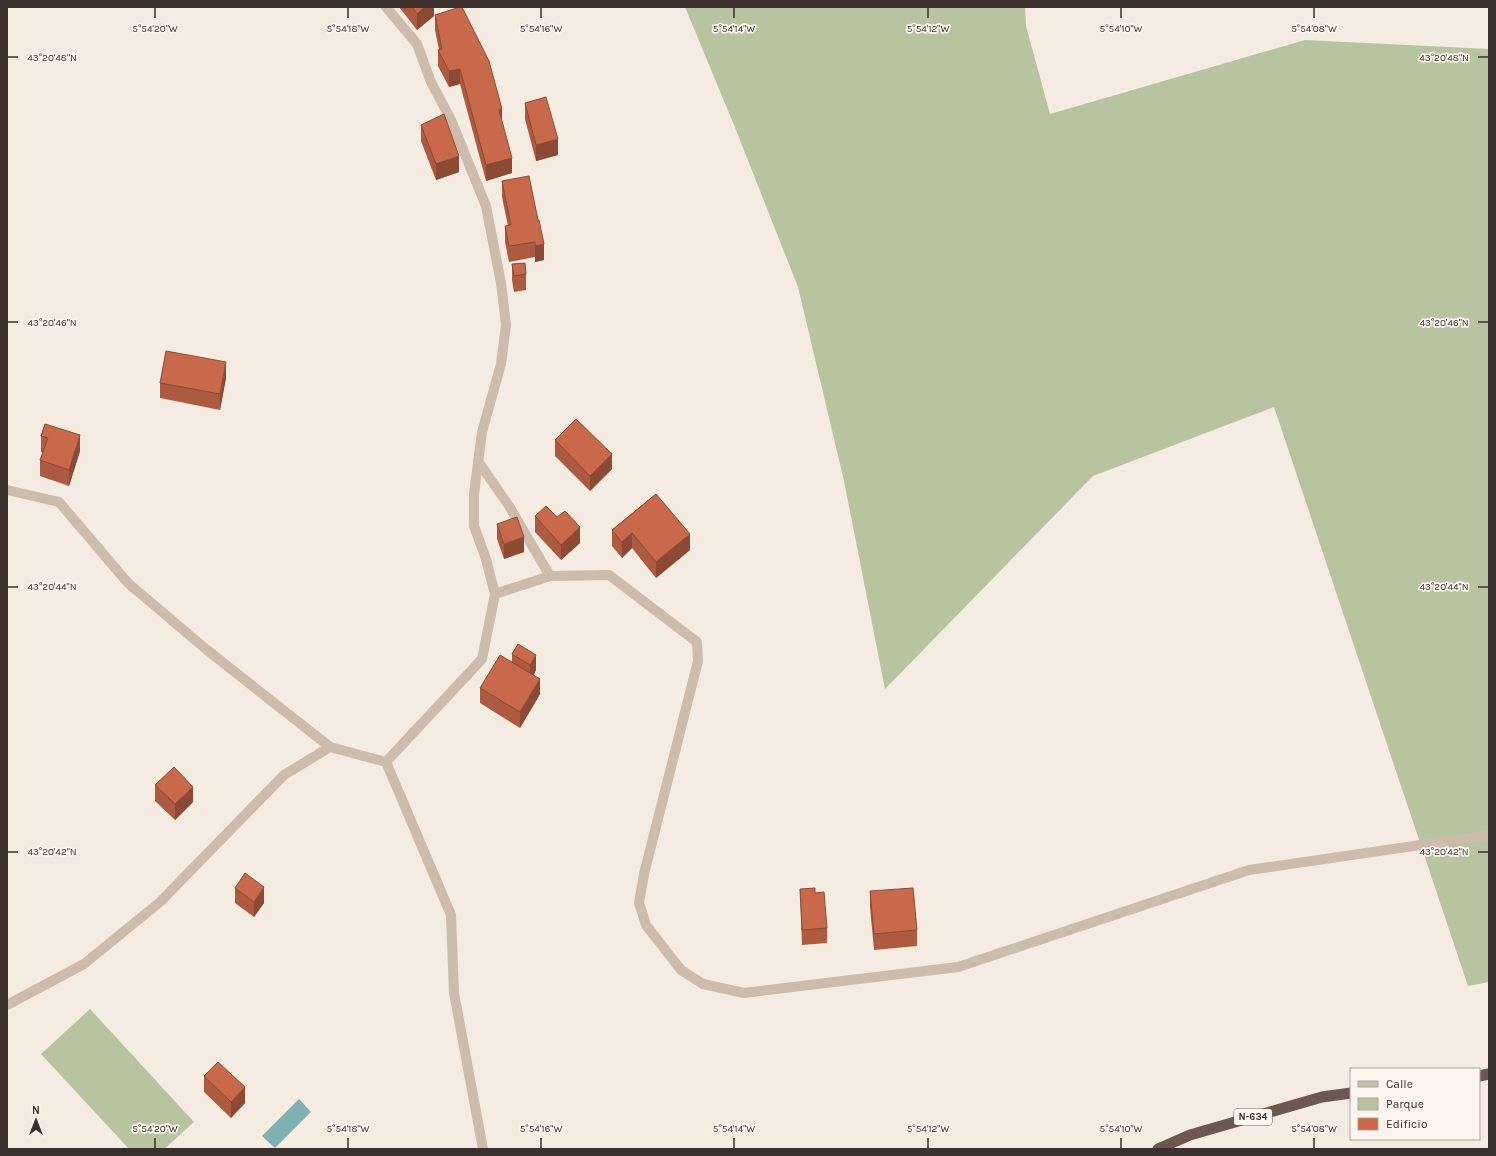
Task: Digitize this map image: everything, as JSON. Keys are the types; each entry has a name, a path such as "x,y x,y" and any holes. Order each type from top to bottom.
{"highway":[{"name":"N-634","path":"1158,1149 1190,1135 1322,1097 1350,1093"}],"street":[{"path":"386,7 417,44 431,82 451,120 486,206 501,282 506,325 501,364 482,432 474,494 474,526 486,559 495,594 482,658 386,762"},
{"path":"478,461 509,506 550,576"},
{"path":"7,490 59,502 128,583 207,650 330,747 386,762"},
{"path":"495,594 550,576 609,575 697,642 698,661 644,874 639,903 646,925 676,964 681,970 703,984 744,993 958,967 1249,870 1489,835"},
{"path":"7,1005 84,964 160,902 284,775 330,747"},
{"path":"386,762 451,915 454,993 483,1149"}],"green space":[{"path":"685,7 1025,7 1026,26 1050,114 1305,40 1489,49 1489,982 1468,986 1274,407 1093,476 885,689 844,481 798,287 734,125"},
{"path":"90,1009 194,1122 164,1149 129,1149 41,1054"}],"water":[{"path":"299,1099 311,1112 275,1148 262,1136"}],"building":[{"path":"412,7 425,7 417,14"},
{"path":"462,7 489,61 502,109 499,110 512,158 486,165 460,69 449,71 438,50 442,49 435,15"},
{"path":"546,97 558,139 536,145 525,103"},
{"path":"444,114 459,156 436,164 421,125"},
{"path":"529,176 544,244 535,246 535,242 509,246 505,226 511,225 502,181"},
{"path":"525,263 526,274 514,276 512,264"},
{"path":"166,351 226,362 220,394 160,383"},
{"path":"576,419 612,454 590,476 555,440"},
{"path":"45,424 80,435 69,470 40,460 48,438 41,436"},
{"path":"656,494 690,534 656,562 632,533 622,542 612,530"},
{"path":"546,506 557,517 565,511 580,527 561,545 535,516"},
{"path":"517,517 524,537 504,544 497,524"},
{"path":"518,644 536,655 530,665 512,654"},
{"path":"500,655 540,679 520,712 480,688"},
{"path":"174,767 193,787 175,804 155,785"},
{"path":"245,873 264,887 254,902 235,888"},
{"path":"815,888 815,893 824,892 827,928 802,930 800,889"},
{"path":"913,888 917,930 874,934 870,891"},
{"path":"218,1062 245,1087 231,1102 204,1076"}]}
